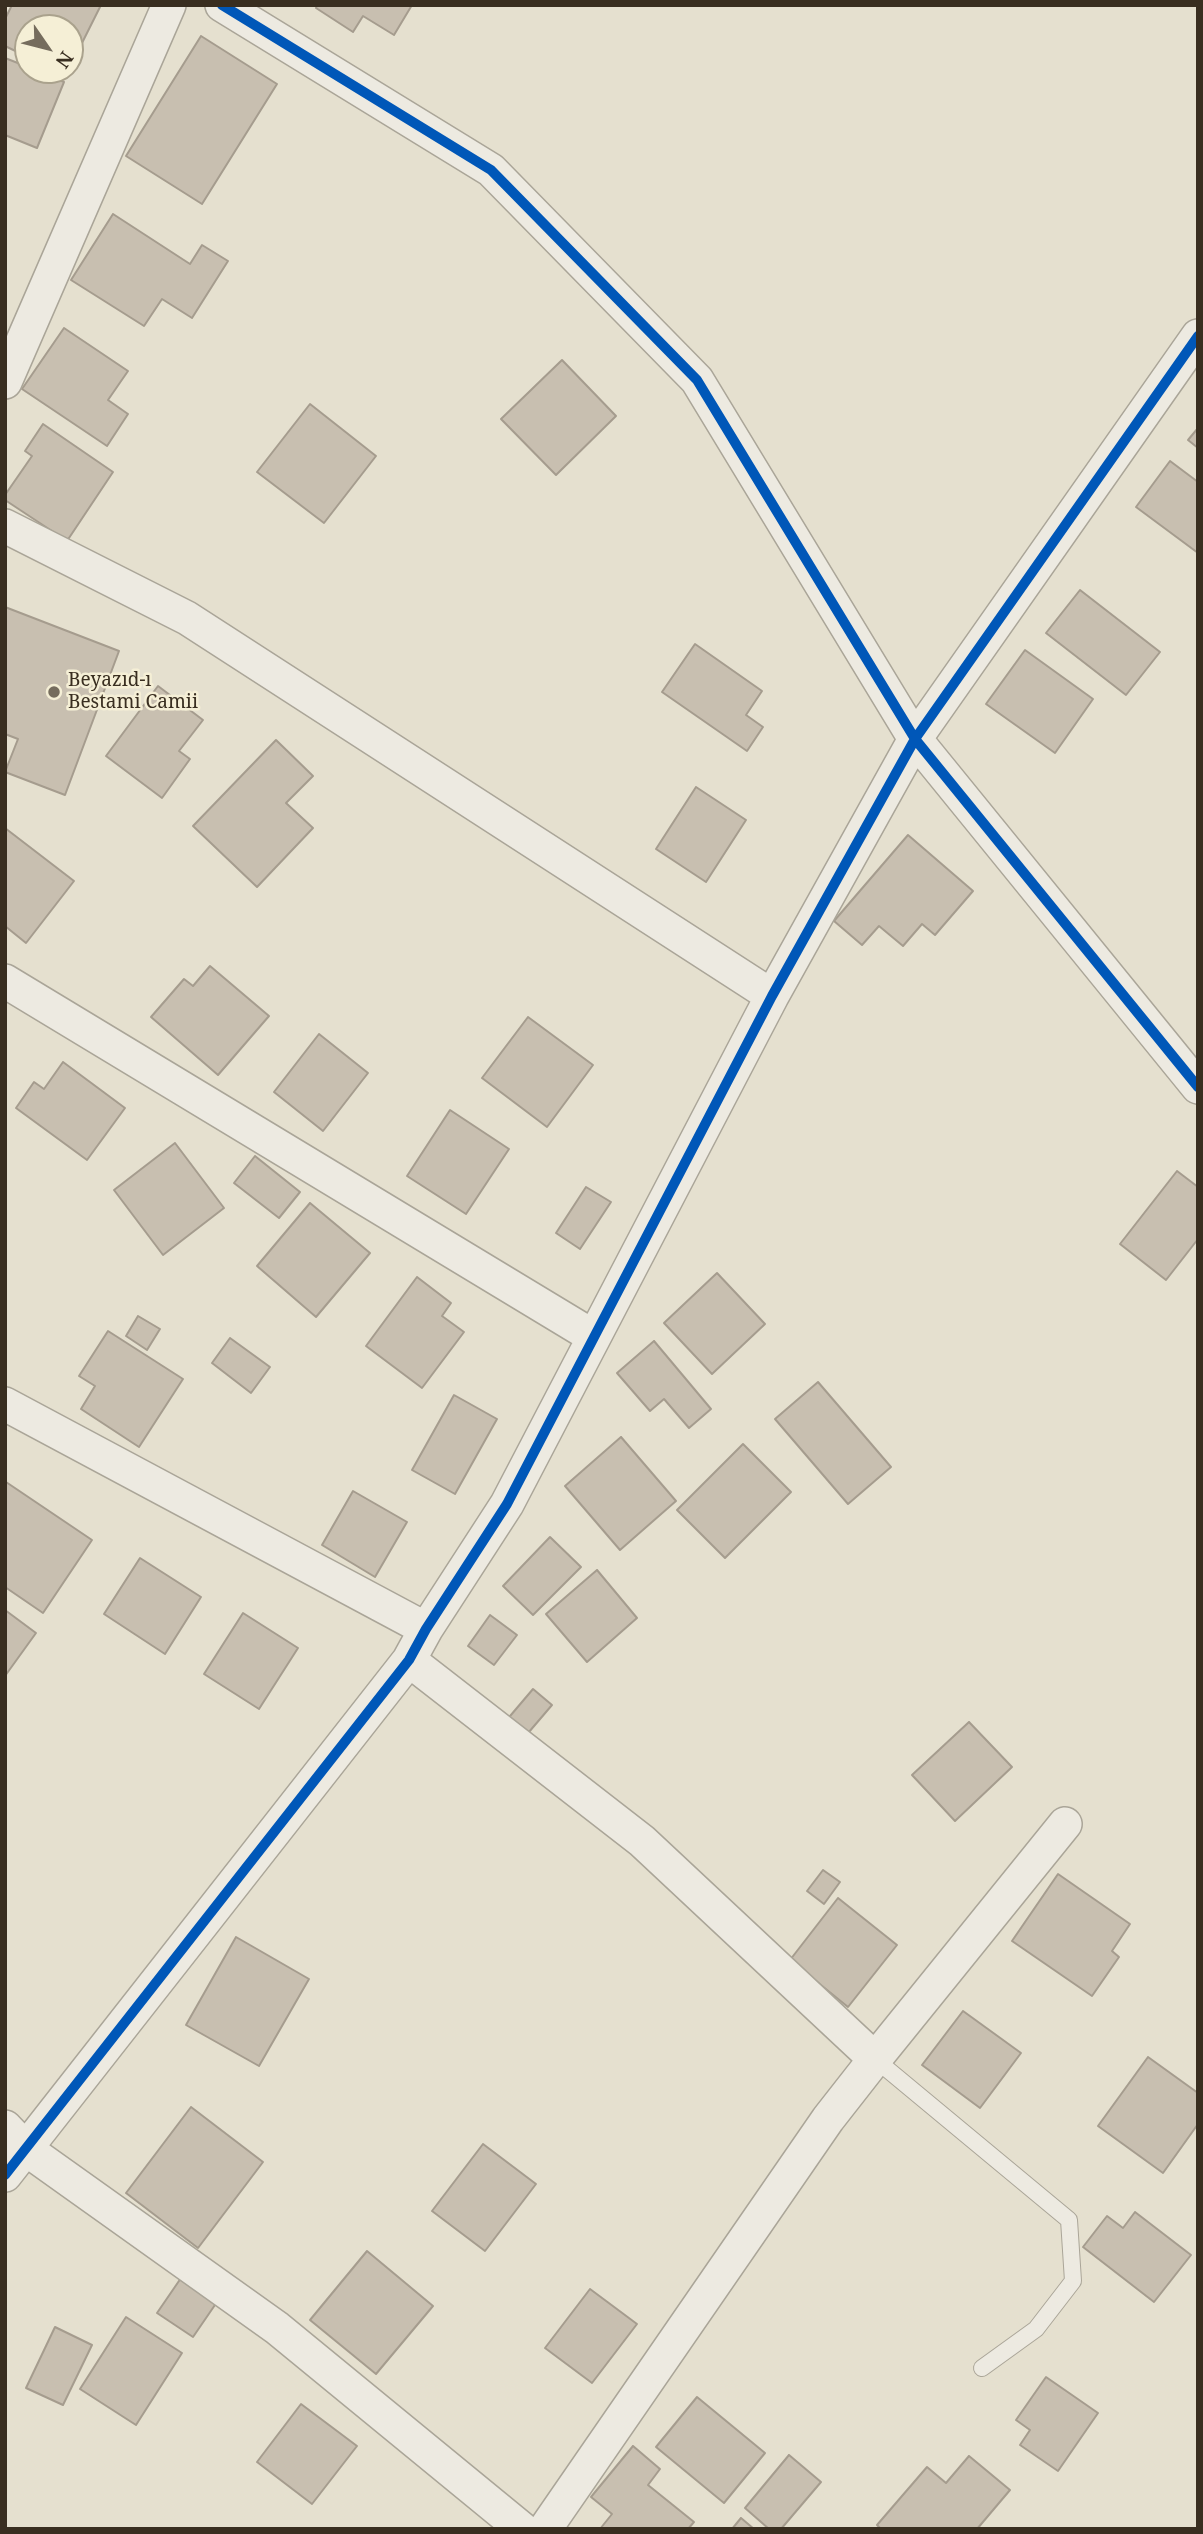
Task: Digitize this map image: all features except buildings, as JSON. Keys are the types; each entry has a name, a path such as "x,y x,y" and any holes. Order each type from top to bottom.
{"street":[{"path":"5,382 169,5"},
{"path":"222,5 491,170 697,380 915,739 1198,1087"},
{"path":"5,2175 16,2138 409,1660 426,1629 508,1504 772,996 915,739 1198,336"},
{"path":"5,526 187,618 772,996"},
{"path":"5,981 594,1337"},
{"path":"5,1404 426,1629"},
{"path":"409,1660 642,1841 875,2059"},
{"path":"545,2529 828,2119 1065,1824"},
{"path":"16,2138 277,2328 522,2529"}],"lane":[{"path":"875,2059 1069,2220 1073,2281 1035,2329 982,2368"}],"cycle path":[{"path":"222,5 491,170 697,380 915,739 1198,1087"},
{"path":"5,2175 409,1660 507,1504 772,996 915,739 1198,336"}],"place":[{"name":"Beyazıd-ı Bestami Camii","path":"54,692"}]}
